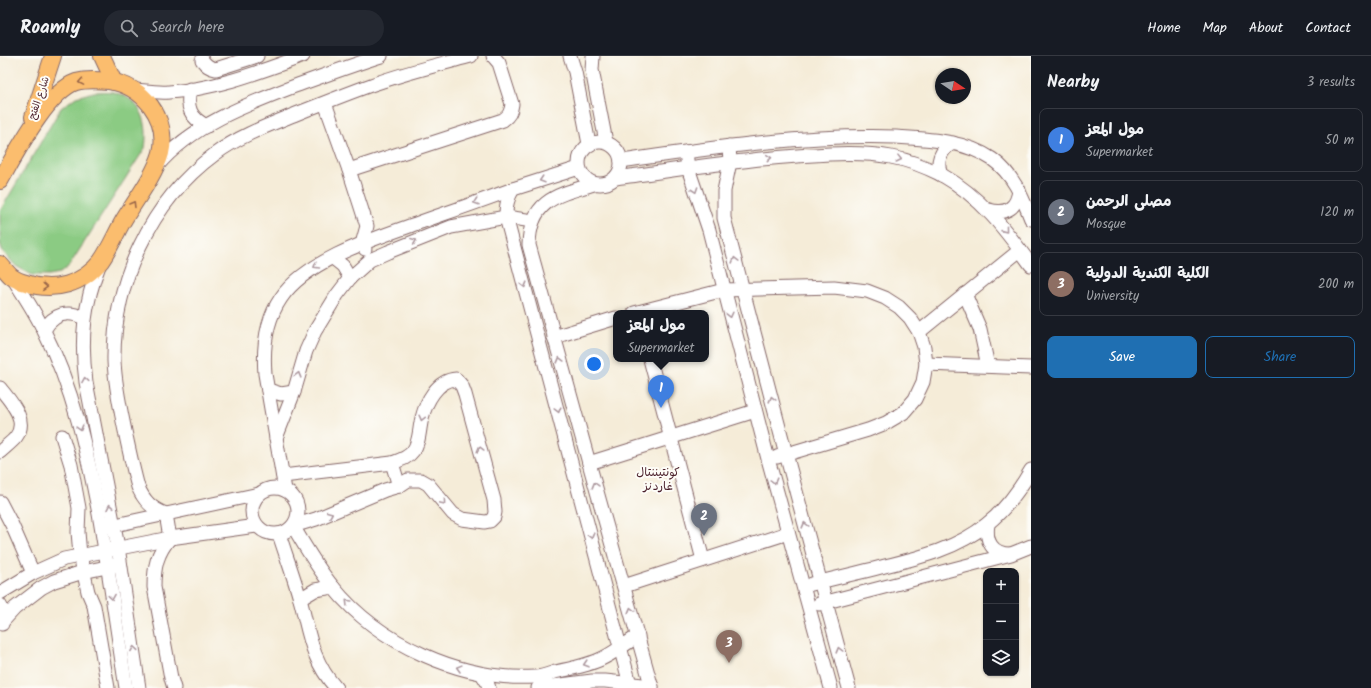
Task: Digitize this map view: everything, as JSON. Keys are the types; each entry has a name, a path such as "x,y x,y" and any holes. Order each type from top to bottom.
{"main road":[{"name":"شارع الفتح","path":"24,139 44,86 53,56"},
{"path":"102,56 114,82"},
{"path":"0,181 24,139 55,95 75,82 95,80 114,82 135,90 148,101 158,117 162,134 161,152 154,169 101,261 89,274 73,284 54,288 36,287 6,273"}],"street":[{"path":"202,60 210,68 216,69 257,56"},
{"path":"135,90 169,92 226,83 303,56"},
{"path":"154,169 179,144 192,134 235,110 343,68 381,56"},
{"path":"166,514 152,507 146,501 138,487 116,392 114,360 116,329 121,297 129,270 140,244 153,222 172,196 192,173 216,153 244,137 271,124 372,85 471,56"},
{"path":"349,170 503,120 511,111 512,104 499,63 493,56"},
{"path":"570,56 575,72 589,144"},
{"path":"592,56 592,70 606,142"},
{"path":"190,89 188,98 192,115 199,122 207,126"},
{"path":"325,103 367,226 362,244 370,260"},
{"path":"621,160 772,141 846,137 932,139 953,143 979,152 991,159 1011,178 1019,190 1031,219"},
{"path":"594,184 582,175 578,161 580,154 589,144 600,141 606,142 620,154 621,167 616,178"},
{"path":"942,175 939,169 940,156 947,146 953,143"},
{"path":"729,146 730,162 724,191 724,218 849,688"},
{"path":"686,152 688,168 709,230 755,411 831,688"},
{"path":"294,526 300,538 333,587 350,605 369,622 406,646 434,660 482,674 518,677 538,684 605,681 631,686 652,687 529,245 533,221 539,210 560,194 594,184 606,184 616,178 730,162 811,155 864,154 906,160 942,175 988,210 1031,265"},
{"path":"285,490 263,358 268,326 281,298 305,274 318,265 362,244 381,236 579,168"},
{"path":"513,190 508,198 506,217 631,686"},
{"path":"988,210 1003,212 1010,209 1015,204 1019,190"},
{"path":"276,438 294,392 304,358 315,332 337,295 350,278 370,260 451,227 506,217 533,221"},
{"path":"427,220 432,234"},
{"path":"367,226 381,236 388,252"},
{"path":"919,332 1020,250"},
{"path":"333,258 343,266 350,278"},
{"path":"101,261 93,281 84,318 82,347 107,526 105,550 114,566 139,688"},
{"path":"6,273 44,330 64,379 81,429 91,475 107,526 118,547 114,566 126,688"},
{"path":"647,310 724,290 834,287 867,291 885,298 899,307 910,318 919,332 924,347 926,364 923,382 916,399 903,413 886,423 868,430 768,459"},
{"path":"965,294 980,329 988,366"},
{"path":"44,330 48,323 61,314 77,315 84,318"},
{"path":"554,337 613,319"},
{"path":"651,362 702,560"},
{"path":"926,364 1031,368"},
{"path":"283,476 392,463 407,457 413,452 417,445 426,407 431,396 438,387 450,379 456,379 460,382 465,394 494,500 495,512 494,517 490,521 485,522 462,519 453,514 428,484 421,480 408,480 399,486 385,490 316,520 294,526 285,533 280,534 267,534 256,526 251,513 254,500 263,491 274,488 285,490 291,494 298,506 297,520 294,526"},
{"path":"0,388 13,405 19,416 20,424 16,438 0,452"},
{"path":"268,390 281,394 294,392"},
{"path":"589,463 755,411"},
{"path":"62,436 71,465 79,508 78,532 80,555 88,592 94,606 108,688"},
{"path":"392,463 399,486"},
{"path":"803,586 932,554 969,536 988,524 1007,504 1031,470"},
{"path":"107,526 259,494"},
{"path":"0,502 33,572"},
{"path":"166,514 170,538 160,551 157,558 154,573 154,587 174,688"},
{"path":"988,524 986,533 989,542 995,549 1003,554 1011,554"},
{"path":"0,593 33,572 64,559 118,547 170,538 256,526"},
{"path":"624,586 788,533"},
{"path":"280,534 316,658 328,679 336,688"},
{"path":"808,607 1011,554 1031,546"},
{"path":"2,623 11,611 41,588 54,581 83,572 114,566"},
{"path":"300,599 315,590 333,587"},
{"path":"0,605 4,613 2,623"},
{"path":"538,684 610,654 638,636"},
{"path":"482,674 489,688"}],"green space":[{"path":"94,92 113,92 123,95 137,106 146,129 145,148 69,266 60,273 49,275 32,275 16,266 3,252 0,243 0,211 61,108 76,97"}],"place":[{"name":"مول المعز","path":"661,408"},
{"name":"مصلى الرحمن","path":"704,536"},
{"name":"الكلية الكندية الدولية","path":"729,663"}],"district":[{"name":"كونتيننتال غاردنز","path":"658,479"}]}
